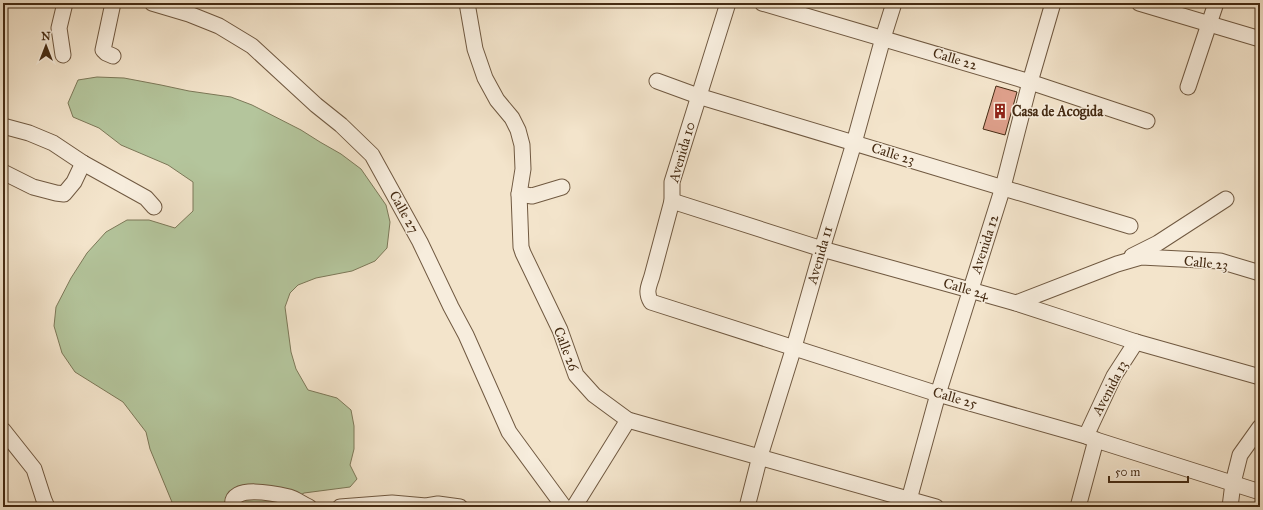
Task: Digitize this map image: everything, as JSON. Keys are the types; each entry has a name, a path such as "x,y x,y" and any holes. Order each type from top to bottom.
{"street":[{"path":"63,55 60,28 65,3"},
{"path":"113,3 103,50 113,56"},
{"name":"Calle 27","path":"152,3 193,9 252,46 316,106 341,125 372,155 420,242 466,335 509,432 564,507"},
{"name":"Calle 26","path":"467,3 475,49 485,78 497,100 512,118 518,130 522,145 522,169 518,194 522,253 560,330 576,375 594,395 628,420 760,456 909,503 936,507"},
{"name":"Avenida 10","path":"651,302 648,296 648,287 672,201 672,182 728,3"},
{"name":"Calle 22","path":"762,3 1030,82 1147,121"},
{"name":"Avenida 11","path":"747,507 760,456 794,347 894,3"},
{"name":"Avenida 12","path":"909,503 938,394 1003,187 1030,82 1053,3"},
{"path":"1139,3 1260,38"},
{"path":"1188,87 1216,3"},
{"name":"Calle 23","path":"657,81 698,96 1130,226"},
{"path":"3,126 29,133 53,143 83,163 146,198 154,207"},
{"path":"3,172 33,187 64,194 74,182 83,163"},
{"path":"518,194 532,196 562,187"},
{"path":"1117,264 1158,244 1226,199"},
{"name":"Calle 24","path":"672,201 822,248 1016,303 1136,342 1260,377"},
{"name":"Calle 23","path":"1016,303 1117,264 1141,258 1220,262 1260,272"},
{"name":"Calle 25","path":"651,302 938,394 1091,438 1260,492"},
{"name":"Avenida 13","path":"1078,507 1091,438 1114,376 1136,342"},
{"path":"574,507 628,420"},
{"path":"1230,507 1233,483 1240,455 1260,427"},
{"path":"3,430 34,469 42,505"},
{"path":"233,507 234,498 236,496 250,492 290,498 309,507"},
{"path":"340,507 392,503 426,506 438,504 460,507"}],"green space":[{"path":"97,77 124,78 189,91 231,97 252,105 301,130 341,154 361,169 386,205 390,222 387,248 375,261 352,271 316,278 298,285 290,293 285,307 291,352 296,369 308,390 337,398 351,410 354,426 354,449 350,465 357,479 350,487 304,493 279,507 174,507 150,449 146,432 123,402 75,372 62,353 54,326 56,307 71,278 87,253 106,232 127,220 149,220 175,228 193,211 193,182 168,165 121,145 99,128 73,117 68,103 78,80"}],"building":[{"name":"Casa de Acogida","path":"996,86 1017,92 1005,135 983,129"}],"place":[{"name":"Casa de Acogida","path":"1000,111"}]}
